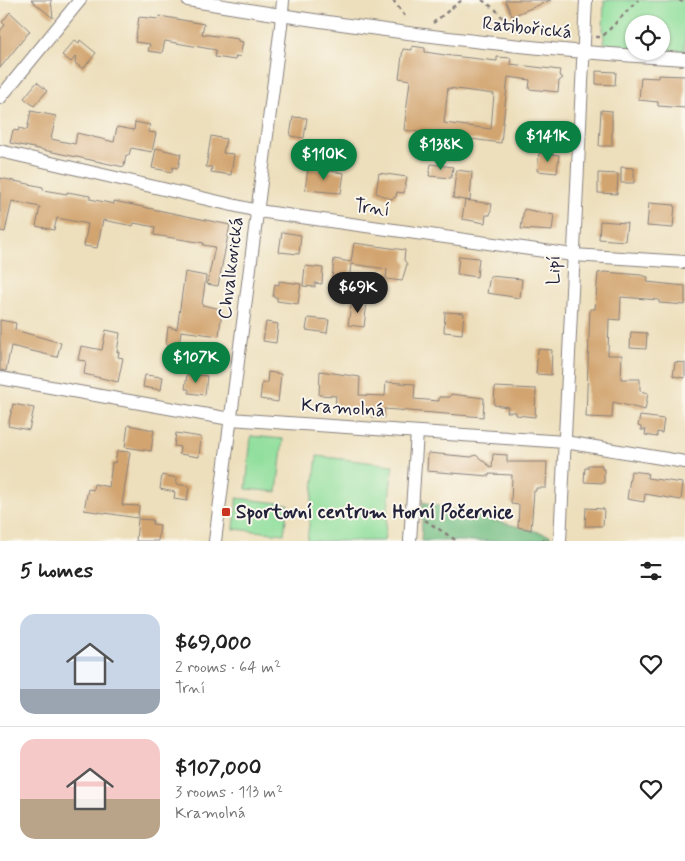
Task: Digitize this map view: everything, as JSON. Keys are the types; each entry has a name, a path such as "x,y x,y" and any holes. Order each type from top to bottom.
{"street":[{"path":"0,98 80,0"},
{"name":"Ratibořická","path":"188,0 283,16 528,48 584,54 685,59"},
{"name":"Chvalkovická","path":"215,541 283,16 283,0"},
{"name":"Lipí","path":"560,541 586,0"},
{"name":"Trní","path":"0,151 258,211 574,255 685,262"},
{"name":"Kramolná","path":"0,378 230,419 565,442 685,462"},
{"path":"410,541 417,432"}],"path":[{"path":"393,0 419,34 462,0"},
{"path":"482,0 495,9 528,48"},
{"path":"585,37 602,38 638,0"},
{"path":"680,0 685,3"},
{"path":"412,513 457,541"}],"green space":[{"path":"604,0 685,0 685,51 674,50 670,52 670,15 625,15 625,47 605,46 603,32"},
{"path":"251,436 283,439 277,492 246,489"},
{"path":"317,456 393,465 384,541 307,541"},
{"path":"237,498 288,504 284,534 234,529"},
{"path":"423,502 550,535 550,541 421,541"}],"building":[{"path":"31,0 51,0 53,18"},
{"path":"505,0 551,0 512,16"},
{"path":"10,12 30,31 0,68 0,31 5,25 2,22"},
{"path":"160,16 204,24 202,34 238,39 238,41 243,42 240,57 236,56 235,60 215,57 216,50 165,41 162,53 148,51 150,44 135,42 139,17 159,19"},
{"path":"75,40 79,43 80,40 96,53 83,69 75,63 76,56 71,62 62,55"},
{"path":"412,46 425,48 425,52 497,61 497,57 511,58 510,64 560,70 559,75 563,78 559,81 558,92 529,89 530,80 508,77 501,143 404,130 410,80 399,78 403,49 412,50","holes":["448,88 494,94 491,129 444,123"]},
{"path":"596,71 616,72 615,85 596,84"},
{"path":"658,75 685,76 685,108 658,106 658,102 639,100 641,77 658,78"},
{"path":"37,82 47,91 34,106 24,98"},
{"path":"601,110 612,111 612,146 599,146"},
{"path":"31,111 56,116 51,139 75,144 77,133 114,142 117,127 134,130 135,122 150,125 148,132 156,133 152,152 131,148 129,155 126,155 124,167 10,143 13,130 18,131 19,128 27,130"},
{"path":"293,117 307,118 304,138 290,136"},
{"path":"211,136 226,139 223,153 234,154 231,175 211,172 212,167 206,167"},
{"path":"156,148 181,154 178,168 173,167 172,172 152,168"},
{"path":"539,153 559,155 557,173 537,171"},
{"path":"431,164 453,167 451,178 429,176"},
{"path":"621,167 634,168 634,183 621,183"},
{"path":"308,168 344,173 341,193 305,190"},
{"path":"456,170 472,172 470,201 453,198"},
{"path":"379,173 407,177 404,193 397,192 396,197 391,199 376,193"},
{"path":"598,173 618,174 617,194 598,193"},
{"path":"0,178 43,187 43,190 90,196 90,199 114,204 114,201 230,225 218,286 207,284 215,247 203,245 204,243 154,235 155,227 134,223 133,226 103,220 97,248 84,246 88,224 57,218 54,230 36,226 40,207 12,201 5,232 0,231"},
{"path":"465,200 492,204 490,215 486,215 485,223 462,219"},
{"path":"649,203 675,205 673,228 647,226"},
{"path":"524,209 554,215 552,231 521,229"},
{"path":"600,221 627,223 625,241 599,239"},
{"path":"282,232 301,235 299,254 279,252"},
{"path":"354,243 405,250 404,260 407,264 402,281 386,279 387,269 351,264 349,281 332,279 334,259 351,262"},
{"path":"459,256 479,258 477,277 457,274"},
{"path":"305,266 323,268 322,284 315,283 315,287 303,286"},
{"path":"185,272 206,276 202,305 222,309 219,336 181,331 179,347 166,345 168,327 177,329"},
{"path":"598,273 641,275 648,277 647,282 685,286 685,305 659,303 659,300 621,297 620,320 609,319 608,355 622,355 621,379 640,379 640,391 648,393 645,410 613,402 612,418 586,417 590,309 595,309"},
{"path":"490,276 522,279 520,298 487,293"},
{"path":"279,281 301,284 298,304 277,301 277,297 273,297 275,284 279,285"},
{"path":"352,300 367,302 364,327 348,325"},
{"path":"445,312 464,313 462,334 444,332"},
{"path":"308,318 329,320 327,333 306,330"},
{"path":"0,320 16,323 15,330 61,343 57,357 11,346 6,371 0,370"},
{"path":"266,322 278,324 276,343 263,341"},
{"path":"106,330 120,333 117,352 119,352 118,357 123,358 118,382 84,374 86,361 78,360 81,346 102,350"},
{"path":"631,332 647,333 646,349 630,348"},
{"path":"538,349 552,350 551,375 536,374"},
{"path":"675,362 685,363 685,378 673,376"},
{"path":"320,371 360,377 359,395 385,396 386,382 415,384 414,399 439,401 439,397 450,397 451,394 484,398 483,417 384,409 384,418 372,417 372,410 335,407 336,396 319,395"},
{"path":"268,372 281,374 278,402 260,399 262,383 267,383"},
{"path":"187,374 207,376 205,395 189,393 189,389 185,389"},
{"path":"145,375 163,377 161,390 143,387"},
{"path":"495,387 536,389 535,417 516,415 516,412 507,412 508,407 494,405"},
{"path":"13,404 34,408 29,430 8,426"},
{"path":"640,416 664,419 662,433 657,432 657,437 645,435 646,430 641,430 641,427 638,426"},
{"path":"128,425 154,430 151,451 125,447"},
{"path":"176,433 201,437 199,457 179,454 180,447 174,446"},
{"path":"117,451 130,452 122,505 139,506 138,518 84,510 88,489 93,490 94,484 109,487 112,462 115,463"},
{"path":"428,453 471,457 476,455 492,468 493,454 507,455 507,462 547,462 546,488 536,488 536,491 534,491 531,530 518,527 519,505 511,504 512,475 489,474 489,476 427,471"},
{"path":"588,465 602,465 602,469 604,469 604,483 584,482 585,468 588,468"},
{"path":"631,471 648,473 647,478 683,483 681,500 645,494 644,502 627,499"},
{"path":"162,475 177,478 176,484 189,486 187,501 174,499 175,492 160,489"},
{"path":"586,508 604,509 603,526 585,526"},
{"path":"138,519 153,520 152,524 160,525 158,541 136,541"}],"place":[{"name":"Sportovní centrum Horní Počernice","path":"226,512"}]}
